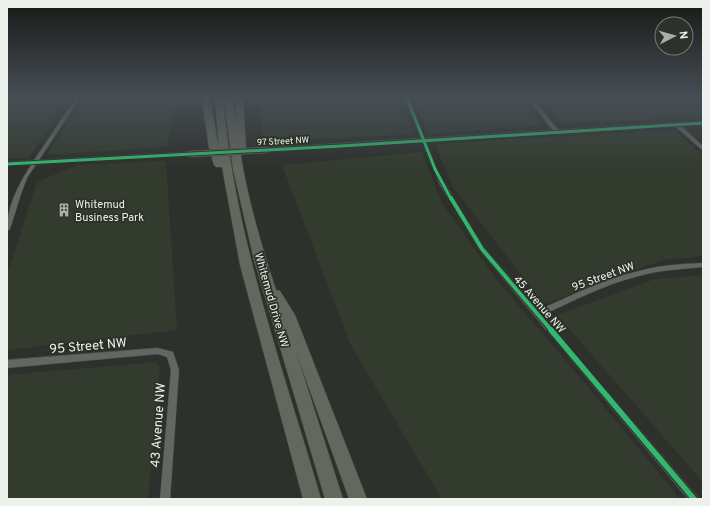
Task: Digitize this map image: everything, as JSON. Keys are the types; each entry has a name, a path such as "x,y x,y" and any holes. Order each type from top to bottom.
{"highway":[{"path":"210,122 216,157 230,191"},
{"name":"Whitemud Drive NW","path":"221,122 223,148 230,191 246,265 312,499"},
{"name":"Whitemud Drive NW","path":"231,122 238,170 267,283 334,499"},
{"path":"238,170 241,146 240,122"},
{"path":"267,283 288,315 358,499"},
{"path":"302,466 306,499"}],"street":[{"path":"7,229 20,189 35,162 62,122"},
{"name":"45 Avenue NW","path":"417,122 434,169 448,195 479,244 499,271 694,499"},
{"path":"549,122 557,132"},
{"name":"97 Street NW","path":"7,164 424,141 703,123"},
{"path":"677,125 703,148"},
{"name":"95 Street NW","path":"537,314 605,284 638,274 666,269 703,266"},
{"name":"95 Street NW","path":"7,364 158,350 170,354"},
{"name":"43 Avenue NW","path":"165,499 175,370 170,354"}],"shaded area":[{"path":"7,122 53,122 29,158 7,159"},
{"path":"69,122 172,122 167,147 47,155"},
{"path":"261,122 410,122 414,134 332,139 262,136"},
{"path":"423,122 539,122 542,125 428,134"},
{"path":"561,122 601,122 562,123"},
{"path":"674,130 703,156 703,256 663,260 544,304 452,186 435,144"},
{"path":"422,152 442,203 496,279 585,383 680,499 442,499 351,346 282,165"},
{"path":"166,161 177,330 7,350 7,275 37,182 77,165"},
{"path":"703,275 703,482 557,315 655,279"},
{"path":"156,362 160,367 148,499 7,499 7,375"}],"cycle path":[{"path":"416,122 443,185 482,249 694,499"},
{"path":"7,164 341,146 703,123"}],"place":[{"name":"Whitemud Business Park","path":"64,210"}]}
